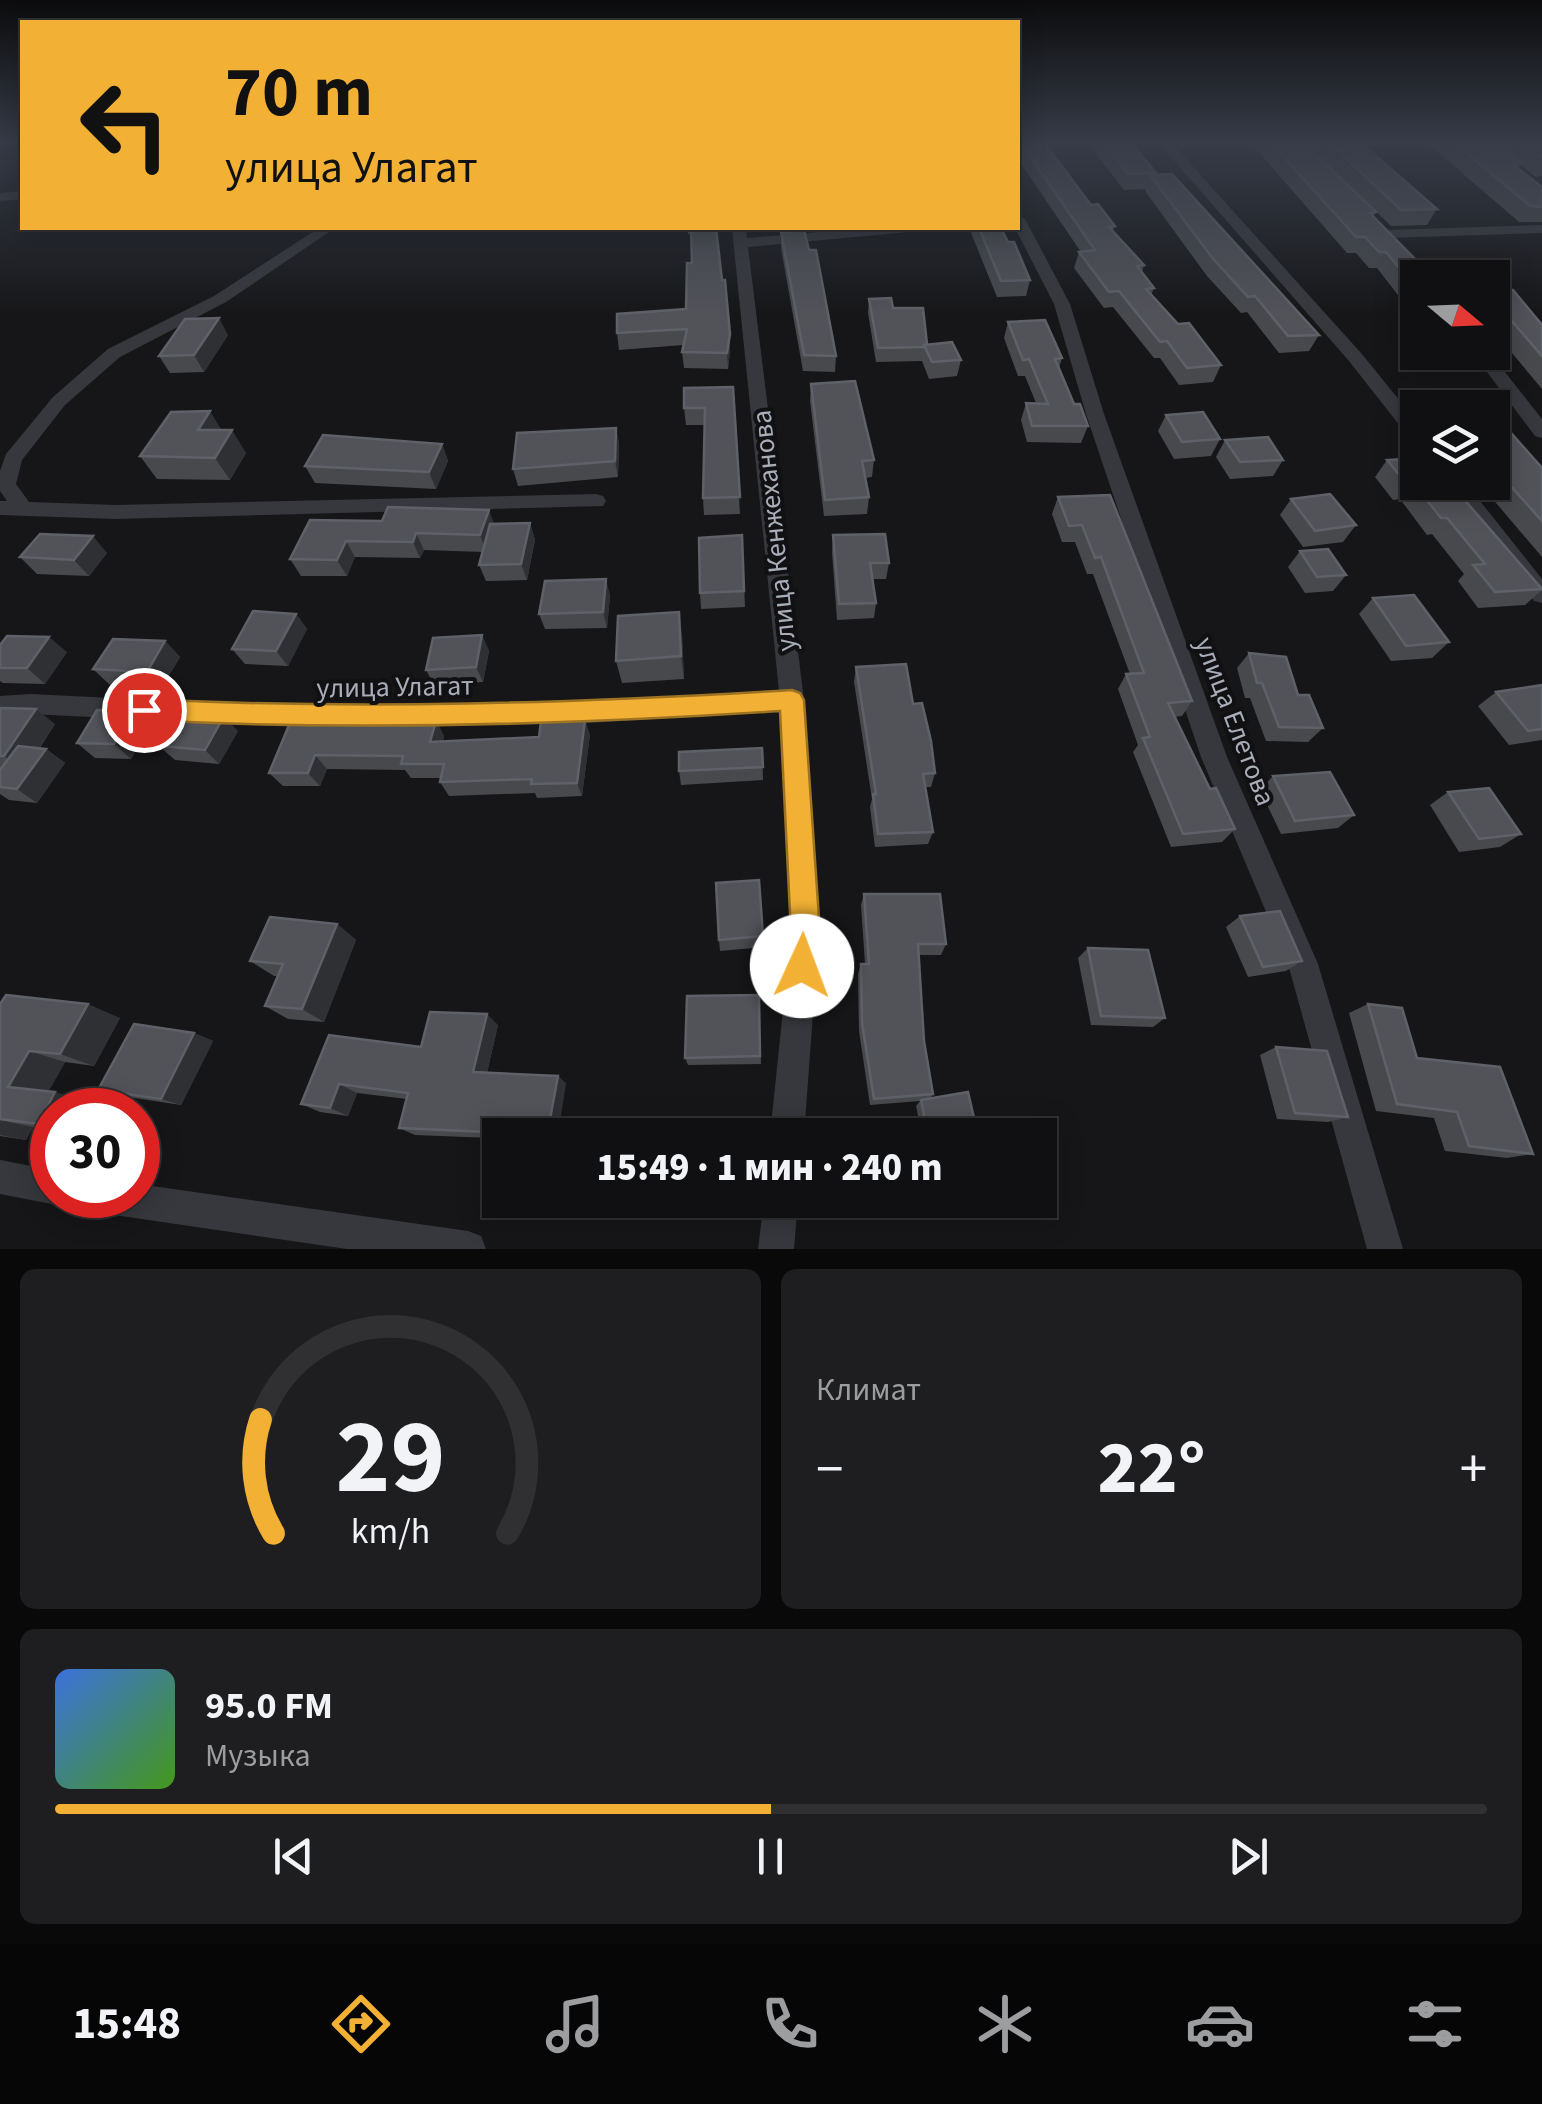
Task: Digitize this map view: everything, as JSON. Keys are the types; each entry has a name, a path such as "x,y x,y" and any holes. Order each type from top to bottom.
{"street":[{"path":"1214,199 1355,357 1400,413"},
{"path":"1372,220 1398,248"},
{"name":"улица Елетова","path":"1020,225 1062,304 1094,414 1214,758 1303,964 1385,1249"},
{"path":"325,230 220,299 114,353 60,401 13,460 6,484 11,507 116,512 596,502"},
{"path":"740,235 860,230"},
{"path":"1386,234 1542,230"},
{"name":"улица Кенжеханова","path":"740,235 792,700 805,933 788,1118"},
{"path":"1494,370 1542,432"},
{"path":"1468,500 1542,596"},
{"name":"улица Улагат","path":"0,706 30,704 295,717 574,714 792,700"},
{"path":"0,1176 30,1182"},
{"path":"160,1205 468,1249"},
{"path":"776,1249 779,1218"}],"building":[{"path":"1060,199 1087,199 1091,205 1098,204 1115,226 1109,227 1144,265 1137,266 1154,288 1146,289 1178,324 1189,323 1221,365 1187,368 1167,341 1160,342 1119,291 1109,292 1079,252 1095,250"},
{"path":"1168,199 1195,199 1319,335 1288,336 1255,296 1248,297"},
{"path":"1322,199 1363,199 1376,212 1370,213 1416,260 1400,260 1400,269 1386,252 1379,252 1365,237 1356,237"},
{"path":"1390,199 1426,199 1437,209 1401,210"},
{"path":"1522,199 1542,199 1542,207 1530,206"},
{"path":"691,230 716,230 730,334 727,353 682,352 687,329 617,333 617,314 686,309 687,263 692,263"},
{"path":"804,230 809,250 816,250 836,356 804,355 781,232"},
{"path":"980,230 1002,230 1008,242 1014,242 1030,280 1001,281"},
{"path":"1510,290 1542,325 1542,356 1510,319"},
{"path":"891,298 893,308 923,308 927,344 924,347 878,348 869,299"},
{"path":"219,318 194,355 159,356 185,319"},
{"path":"1045,320 1062,358 1055,359 1088,426 1032,426 1026,403 1048,404 1029,359 1023,360 1008,322"},
{"path":"952,342 961,360 932,362 924,345"},
{"path":"855,381 874,460 862,461 869,497 825,500 811,384"},
{"path":"733,387 740,497 703,498 705,408 684,408 684,388"},
{"path":"210,411 198,430 232,430 215,458 140,456 171,412"},
{"path":"1203,412 1220,439 1182,442 1166,415"},
{"path":"616,428 615,461 513,469 517,433"},
{"path":"1510,432 1542,468 1542,521 1510,485"},
{"path":"323,435 442,444 429,472 305,466"},
{"path":"1268,437 1283,460 1240,462 1225,440"},
{"path":"1400,459 1400,476 1387,460"},
{"path":"1330,494 1356,525 1315,531 1291,499"},
{"path":"1110,495 1192,701 1168,703 1210,789 1216,788 1235,829 1183,834 1143,738 1150,737 1126,674 1144,673 1101,557 1095,558 1082,525 1069,526 1058,497"},
{"path":"1427,500 1465,500 1542,589 1495,592 1473,565 1485,564 1447,518 1441,518"},
{"path":"388,507 489,510 480,535 416,533 413,542 346,541 337,560 290,559 310,520 382,521"},
{"path":"530,523 521,564 479,565 490,524"},
{"path":"40,534 93,536 74,560 20,557"},
{"path":"885,534 889,563 870,563 876,603 839,604 833,535"},
{"path":"742,535 744,591 700,593 699,538"},
{"path":"1328,549 1346,575 1317,577 1300,551"},
{"path":"606,579 603,612 539,614 545,581"},
{"path":"1414,595 1449,642 1406,646 1373,598"},
{"path":"253,611 296,614 276,651 232,649"},
{"path":"679,612 681,656 616,661 618,616"},
{"path":"482,635 476,667 426,670 433,638"},
{"path":"7,636 49,637 27,668 0,668 0,645"},
{"path":"113,639 165,641 147,672 93,669"},
{"path":"1249,653 1286,657 1298,695 1309,695 1323,728 1279,727 1262,683 1257,683"},
{"path":"906,664 913,704 922,703 931,741 935,773 923,774 933,832 878,834 876,794 856,667"},
{"path":"1542,685 1542,729 1528,731 1496,692"},
{"path":"0,708 36,709 4,756 0,756"},
{"path":"97,710 134,711 114,744 77,743"},
{"path":"179,713 224,716 205,750 159,746"},
{"path":"292,718 436,721 430,742 539,737 541,721 585,720 577,783 531,784 532,779 440,782 444,764 401,764 403,756 315,755 308,773 269,773"},
{"path":"18,746 46,749 17,789 0,787 0,770"},
{"path":"762,748 763,767 679,771 679,752"},
{"path":"1330,772 1354,815 1295,821 1273,776"},
{"path":"1489,788 1521,834 1479,839 1448,792"},
{"path":"759,880 763,936 719,940 716,883"},
{"path":"864,894 940,894 946,944 918,944 924,1041 933,1094 874,1099 862,1023 861,964 869,964"},
{"path":"1280,911 1302,961 1263,967 1240,916"},
{"path":"270,917 337,924 302,1009 265,1006 283,964 250,961"},
{"path":"1088,948 1148,950 1165,1018 1101,1016"},
{"path":"6,995 88,1004 60,1054 29,1051 8,1087 30,1089 30,1123 0,1119 0,1004"},
{"path":"759,995 760,1056 685,1058 687,996"},
{"path":"1368,1004 1402,1008 1417,1058 1500,1067 1533,1154 1469,1146 1457,1112 1397,1104"},
{"path":"430,1012 487,1014 473,1072 558,1076 550,1118 482,1118 482,1132 399,1128 408,1093 339,1084 330,1108 301,1104 329,1035 421,1047"},
{"path":"134,1024 194,1033 161,1099 160,1088 99,1088"},
{"path":"1276,1047 1327,1051 1348,1117 1295,1113"},
{"path":"968,1092 974,1118 925,1118 921,1100"}],"route":[{"path":"144,710 295,717 574,714 792,700 805,933 802,966"}]}
